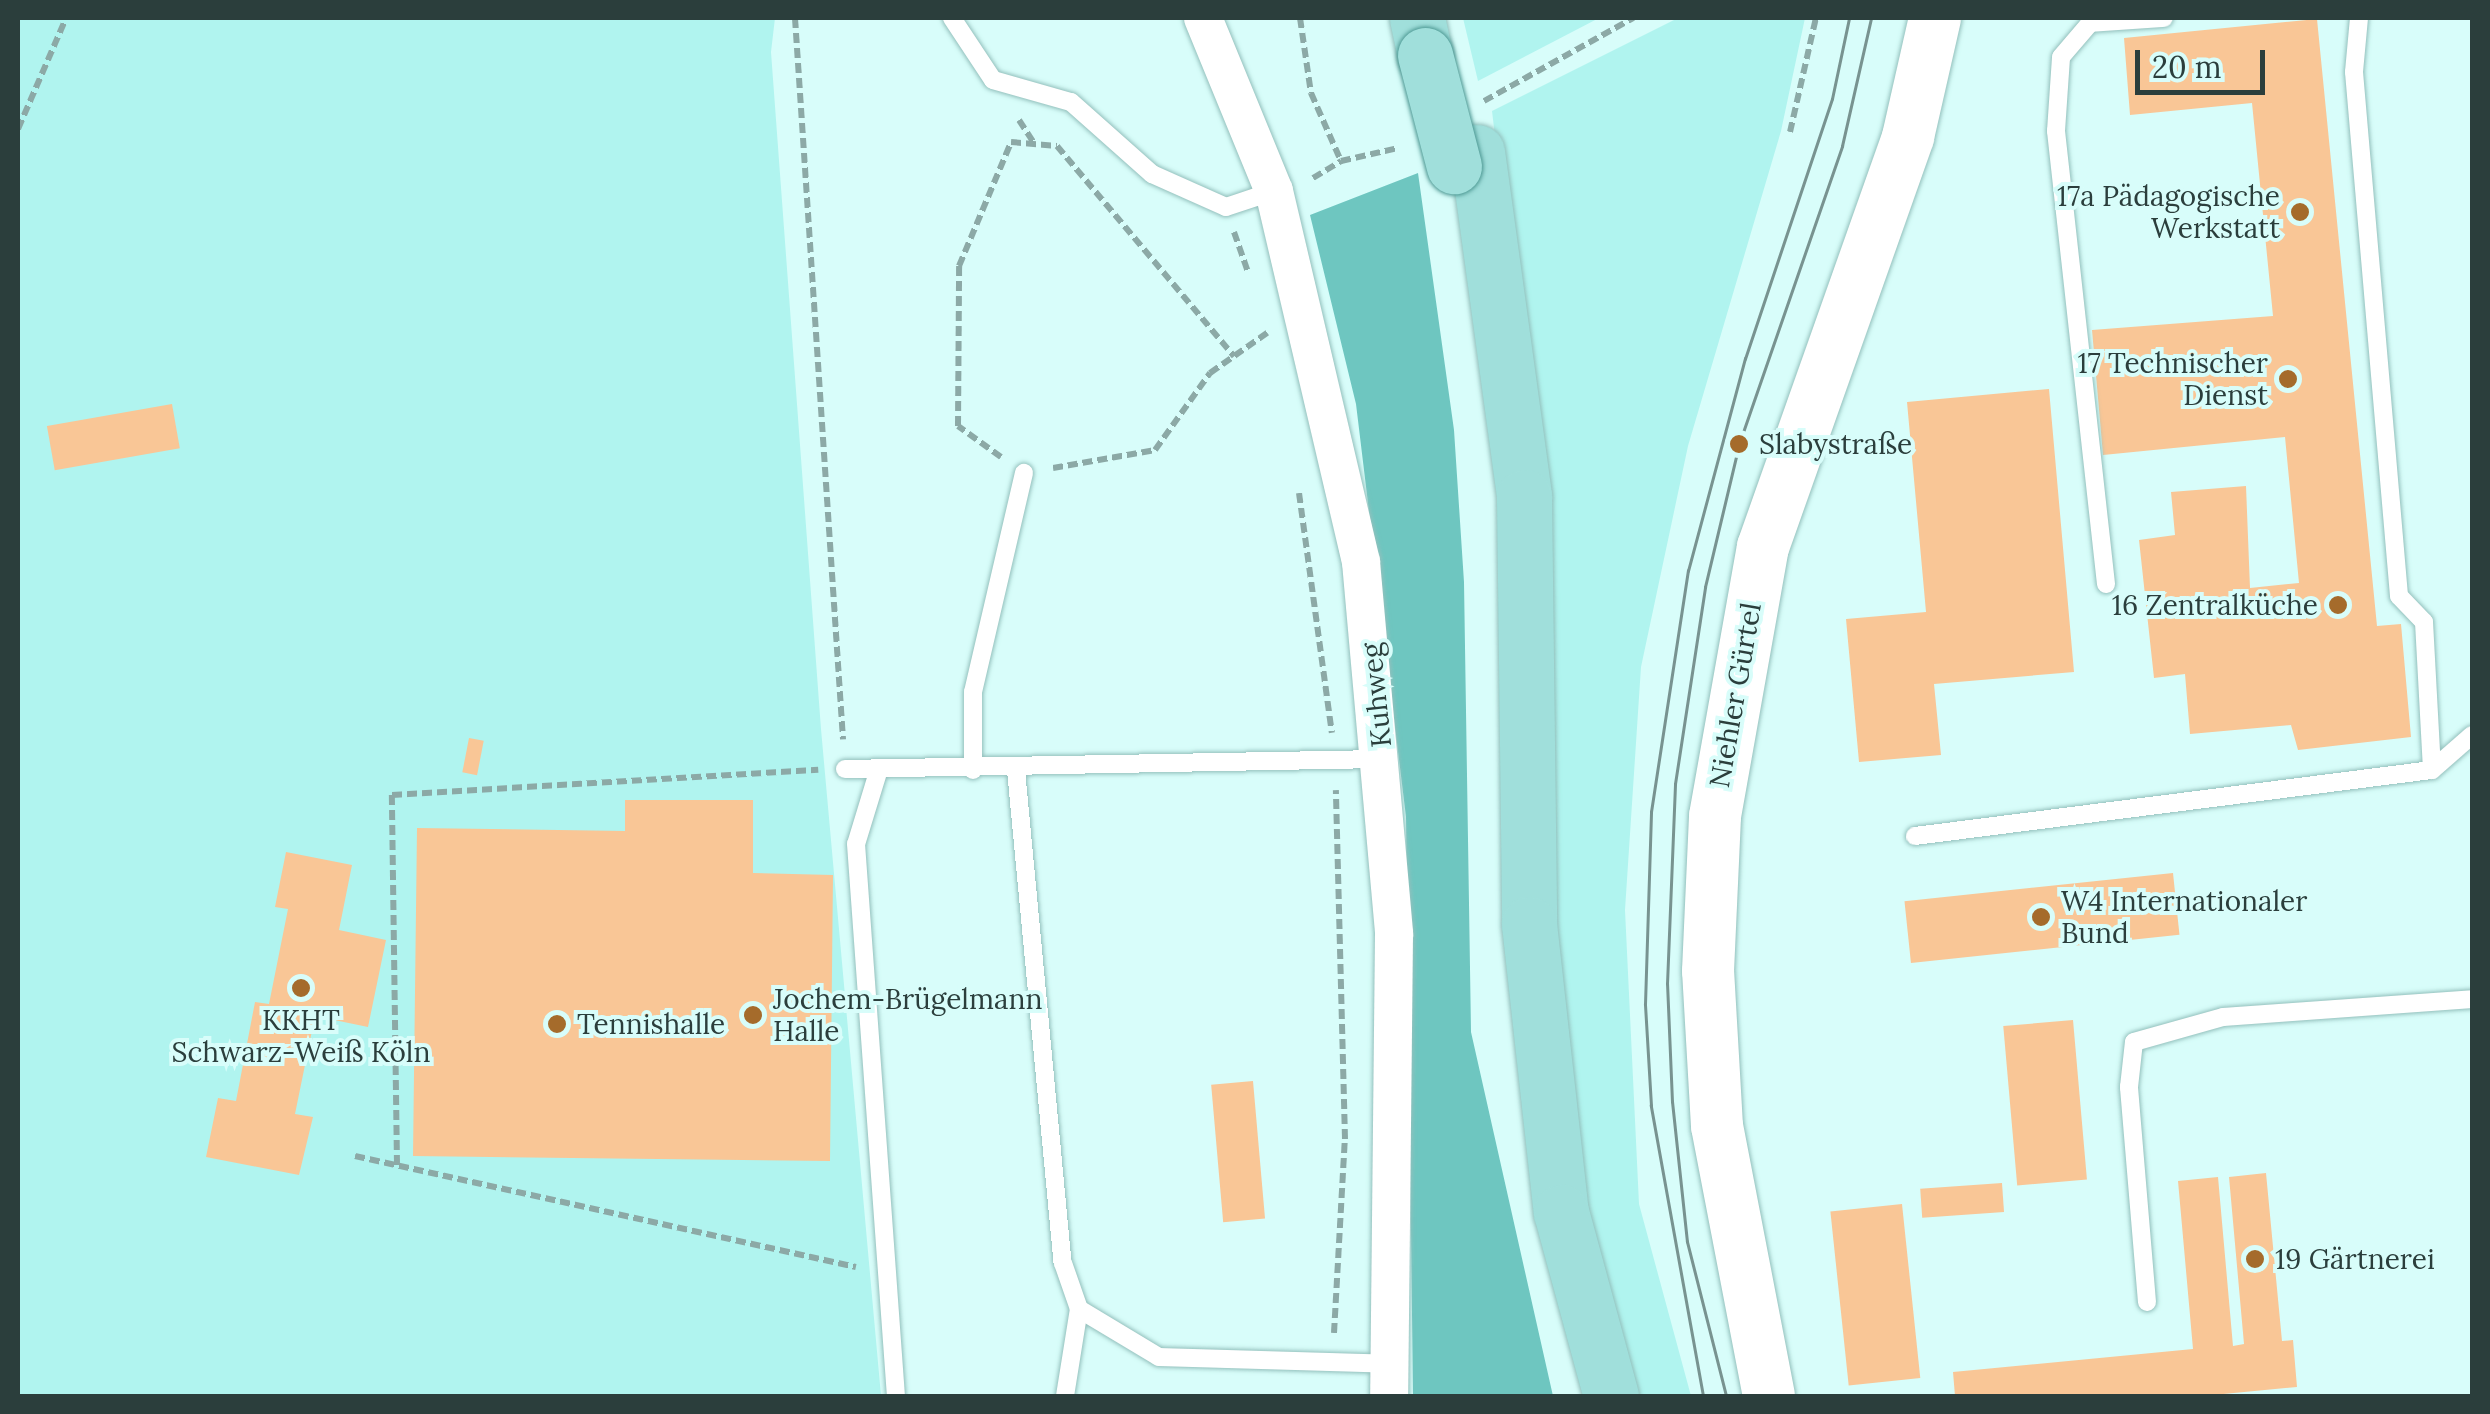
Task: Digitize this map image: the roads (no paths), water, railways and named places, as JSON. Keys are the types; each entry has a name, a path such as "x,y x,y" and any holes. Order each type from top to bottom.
{"main road":[{"name":"Niehler Gürtel","path":"1769,1396 1728,1207 1712,1069 1709,892 1718,796 1763,547 1908,137 1935,18"},
{"path":"1438,26 1466,159 1524,497 1532,944 1561,1212 1611,1396"},
{"path":"1466,159 1501,504 1515,1034 1550,1243 1586,1396"}],"street":[{"name":"Kuhweg","path":"1203,18 1274,192 1361,562 1383,759 1394,934 1389,1380"}],"lane":[{"path":"952,18 993,80 1070,102 1152,174 1226,207 1274,192"},
{"path":"2106,584 2056,131 2061,57 2090,23 2164,18"},
{"path":"2359,18 2354,72 2399,596 2424,622 2432,770"},
{"path":"972,770 973,692 1024,473"},
{"path":"1916,836 2432,770 2472,735"},
{"path":"845,768 1016,770 1383,759"},
{"path":"879,769 856,844 896,1396"},
{"path":"1016,770 1063,1263 1079,1309 1065,1396"},
{"path":"2147,1302 2129,1088 2134,1042 2223,1017 2472,999"},
{"path":"1079,1309 1158,1357 1332,1362 1389,1380"}],"tram line":[{"path":"1703,1396 1651,1106 1645,1004 1651,812 1688,571 1745,359 1832,99 1849,18"},
{"path":"1726,1396 1687,1242 1672,1102 1667,984 1675,784 1705,587 1739,444 1842,146 1871,18"}],"place":[{"name":"17a Pädagogische Werkstatt","path":"2300,212"},
{"name":"17 Technischer Dienst","path":"2288,379"},
{"name":"Slabystraße","path":"1739,444"},
{"name":"16 Zentralküche","path":"2338,605"},
{"name":"W4 Internationaler Bund","path":"2041,917"},
{"name":"KKHT Schwarz-Weiß Köln","path":"301,988"},
{"name":"Jochem-Brügelmann Halle","path":"753,1015"},
{"name":"Tennishalle","path":"557,1024"},
{"name":"19 Gärtnerei","path":"2255,1259"}]}
